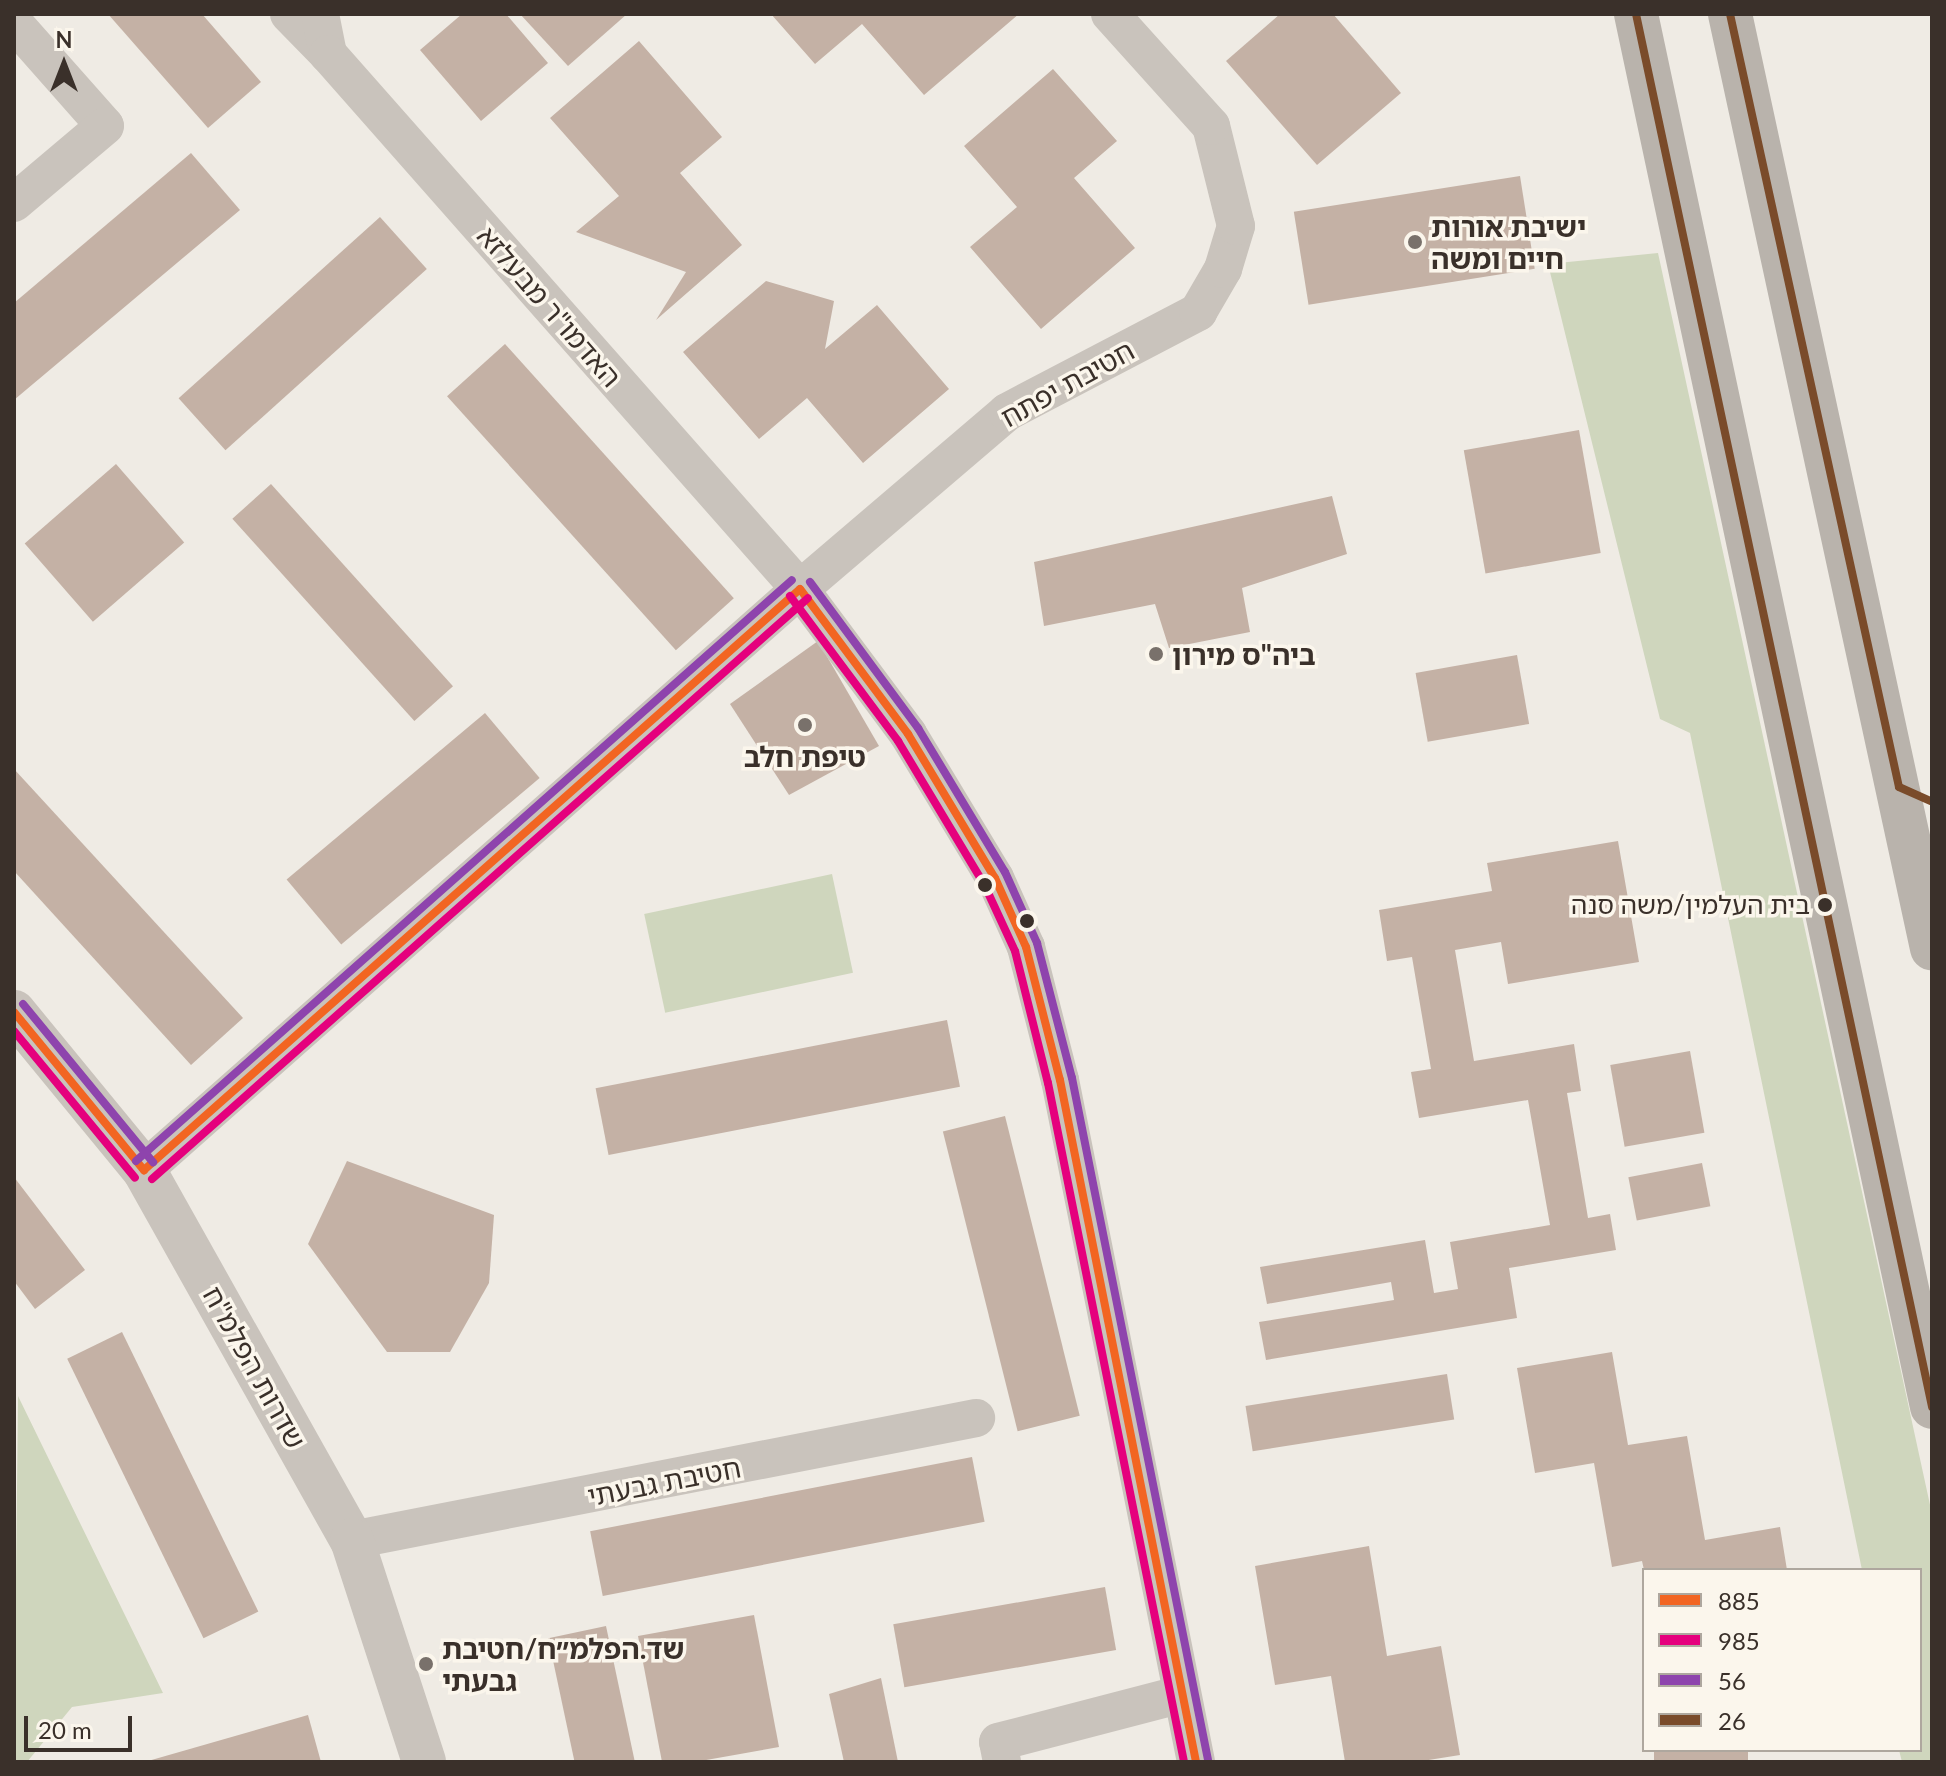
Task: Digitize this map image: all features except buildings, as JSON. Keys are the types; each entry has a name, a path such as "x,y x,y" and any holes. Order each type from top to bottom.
{"main road":[{"path":"1636,14 1932,1407"},
{"path":"1730,14 1932,948"}],"street":[{"name":"האדמו\"ר מבעלזא","path":"289,14 328,54 800,589 908,734 995,878 1026,947 1060,1080 1196,1762"},
{"path":"320,14 328,54"},
{"name":"חטיבת יפתח","path":"144,1170 800,589 1007,412 1198,312 1223,269 1236,226 1211,126 1110,14"},
{"path":"14,23 105,126 14,203"},
{"name":"שדרות הפלמ\"ח","path":"14,1012 144,1170 352,1540 424,1762"},
{"name":"חטיבת גבעתי","path":"352,1540 976,1418"},
{"path":"1002,1762 998,1742 1182,1694"}],"green space":[{"path":"1658,253 1932,1514 1932,1762 1902,1762 1900,1752 1922,1752 1922,1568 1862,1568 1690,733 1660,719 1548,264"},
{"path":"832,874 853,973 665,1013 644,914"},
{"path":"18,1396 163,1693 72,1707 27,1762 14,1762"}],"transit line":[{"name":"26","path":"1636,14 1932,1407"},
{"name":"26","path":"1730,14 1899,787 1932,802"},
{"name":"56","path":"136,1161 792,580"},
{"name":"56","path":"810,582 918,728 1005,872 1037,943 1072,1078 1208,1760"},
{"name":"885","path":"800,589 908,734 995,878 1026,947 1060,1080 1196,1762"},
{"name":"885","path":"144,1170 800,589"},
{"name":"985","path":"790,596 898,741 984,884 1015,951 1048,1083 1184,1762"},
{"name":"985","path":"152,1179 808,598"},
{"name":"56","path":"23,1004 153,1162"},
{"name":"885","path":"14,1012 144,1170"},
{"name":"985","path":"14,1031 135,1178"}],"place":[{"name":"ישיבת אורות חיים ומשה","path":"1415,242"},
{"name":"ביה\"ס מירון","path":"1156,654"},
{"name":"טיפת חלב","path":"805,725"},
{"name":"בית העלמין/משה סנה","path":"1825,905"},
{"name":"שד.הפלמ״ח/חטיבת גבעתי","path":"426,1664"}]}
